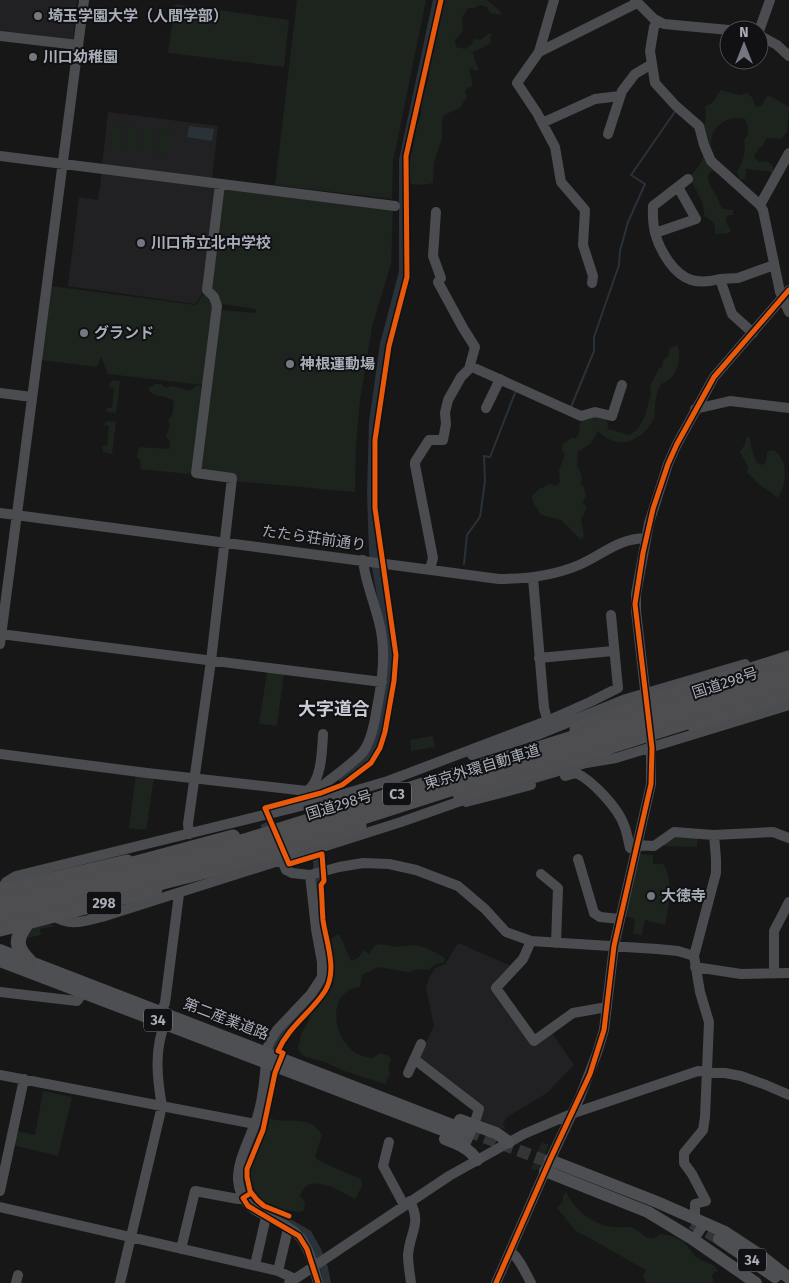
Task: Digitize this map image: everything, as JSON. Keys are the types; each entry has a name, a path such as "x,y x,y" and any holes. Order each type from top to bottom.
{"highway":[{"path":"568,733 650,697 789,658"},
{"name":"国道298号","path":"0,897 194,840 343,804 789,663"},
{"name":"東京外環自動車道","path":"0,904 155,866 248,840 789,670"},
{"name":"東京外環自動車道","path":"0,922 347,822 789,681"},
{"name":"国道298号","path":"0,922 206,871 349,829 575,767 789,688"},
{"path":"575,767 655,741 789,693"},
{"name":"298","path":"2,887 194,840"},
{"name":"298","path":"0,922 26,923 161,887 206,871"},
{"path":"26,923 21,931 18,944 22,954 29,961"}],"main road":[{"name":"第二産業道路","path":"0,950 163,1018 266,1058 314,1083 327,1092 359,1106 468,1135"},
{"name":"第二産業道路","path":"0,961 84,992 163,1018"},
{"name":"第二産業道路","path":"266,1058 304,1067 468,1135"},
{"name":"34","path":"477,1160 472,1154 468,1135 496,1133 508,1142"},
{"path":"547,1165 698,1220 725,1232 760,1255 789,1278"},
{"path":"547,1165 641,1209 690,1238 756,1283"},
{"name":"34","path":"769,1283 717,1243 783,1283"}],"street":[{"path":"84,0 0,638 382,682"},
{"path":"554,0 539,52 517,83 555,146 561,182 585,210 583,245 593,276 592,284"},
{"path":"763,20 770,0"},
{"path":"539,52 636,1 658,21 673,25 719,29"},
{"path":"658,21 654,27 650,51 655,83 700,126 704,145 712,161 760,205 763,210 780,292 786,294"},
{"path":"0,36 78,45"},
{"path":"769,41 789,56"},
{"path":"608,134 622,91 635,74 652,64"},
{"path":"542,123 595,99 620,96"},
{"path":"760,205 789,153"},
{"path":"0,156 396,206"},
{"path":"688,179 653,206 655,234 660,248 677,272 683,277 709,282 738,278 774,265"},
{"path":"220,184 207,290 214,297 217,306 196,473 232,478 211,661 188,824 194,840 537,735 571,723 608,706 650,697 789,651"},
{"path":"655,234 696,219 678,187"},
{"path":"430,570 433,558 415,465 429,440 443,440 448,400 470,366 475,347 438,282 441,278 433,256 436,212"},
{"path":"720,279 732,314 753,333"},
{"path":"786,294 789,312"},
{"path":"496,1283 547,1165 590,1074 604,1030 614,946 651,784 655,741 636,604 646,538 653,509 668,464 714,377 786,294"},
{"path":"470,366 581,416 594,412 612,416 622,385"},
{"path":"486,408 500,380"},
{"path":"0,393 32,397"},
{"path":"696,409 730,401 789,408"},
{"name":"たたら荘前通り","path":"0,513 225,541 490,578 533,578 555,574 580,565 624,541 646,538"},
{"path":"313,803 315,794 319,789 362,753 368,744 374,724 382,682 383,646 380,624 365,575 366,560"},
{"path":"533,578 548,723"},
{"path":"388,781 548,723 618,688 611,615"},
{"path":"540,658 613,651"},
{"path":"54,916 66,922 102,917 179,894 279,855 401,822 448,804 586,763 616,758 655,741 789,705"},
{"path":"0,754 307,791 319,772 323,734"},
{"path":"448,804 470,802 575,767 591,781 619,815 630,848 654,846 674,832 714,835 773,832 789,838"},
{"path":"690,1238 696,1236 702,1227 698,1220 695,1204 706,1201 684,1162 684,1153 703,1130 708,1071 709,1022 700,992 694,956 716,873 714,835"},
{"path":"279,855 286,870 292,873 310,875 363,863 389,864 416,870 458,886 485,909 506,932 531,941 678,951 694,956"},
{"path":"578,859 594,913 600,917 620,919"},
{"path":"541,874 558,888 556,943"},
{"path":"310,875 322,962 322,976 311,994 277,1030 270,1041 266,1058 262,1096 255,1124 238,1172 240,1189 248,1206 299,1236 319,1264 318,1283"},
{"path":"120,1283 162,1106 157,1078 157,1059 179,894"},
{"path":"774,972 774,931 789,902"},
{"path":"777,926 789,924"},
{"path":"531,941 523,959 496,988 534,1041 573,1013 607,1007"},
{"path":"695,967 741,974 789,973"},
{"path":"0,992 77,1001 84,992"},
{"path":"408,1073 420,1044"},
{"path":"414,1060 479,1109 468,1135"},
{"path":"0,1207 278,1271 292,1281 449,1176 508,1142 571,1114 692,1073 708,1071 756,1080 789,1095"},
{"path":"0,1075 255,1124"},
{"path":"0,1191 24,1080"},
{"path":"389,1142 384,1166 407,1203 416,1212 416,1221 408,1255 411,1283"},
{"path":"181,1249 195,1191 238,1200 243,1198"},
{"path":"255,1266 266,1217"},
{"path":"278,1271 288,1229"},
{"path":"510,1251 517,1259 530,1283"}],"shaded area":[{"name":"埼玉学園大学（人間学部）","path":"0,0 77,0 73,40 0,33"},
{"path":"297,0 426,0 393,162 392,199 275,185"},
{"path":"443,0 487,0 501,12 501,15 490,13 487,7 480,5 468,8 462,18 463,31 455,40 456,47 465,49 472,44 474,39 480,40 490,33 492,34 490,38 492,40 489,44 473,52 479,69 476,71 469,68 472,86 466,89 467,97 460,108 444,115 442,138 434,163 433,183 423,185 411,184 408,166 414,144 415,129 421,114 419,105 428,81"},
{"path":"175,4 289,20 284,67 168,53"},
{"path":"721,90 739,95 747,93 752,97 756,107 762,105 767,96 789,107 787,132 781,139 766,138 763,146 759,148 754,156 760,162 769,162 773,168 773,174 768,171 746,169 745,178 740,180 737,171 744,156 744,140 748,132 745,119 727,120 714,131 711,146 719,174 713,171 709,173 708,180 722,208 733,210 733,215 728,215 726,220 731,231 715,234 714,225 712,221 704,216 702,202 689,178 701,163 706,145 703,128 706,119 705,106 712,103"},
{"path":"108,112 218,126 212,180 102,166"},
{"path":"113,124 124,125 121,150 110,148"},
{"path":"128,126 139,127 136,152 125,150"},
{"path":"189,126 214,129 212,141 187,137"},
{"path":"144,128 155,130 152,154 141,152"},
{"path":"161,131 173,132 169,156 158,155"},
{"name":"川口市立北中学校","path":"102,172 217,186 203,293 195,304 68,286 79,197 98,200"},
{"name":"神根運動場","path":"226,187 393,209 391,264 372,327 360,400 356,443 355,492 235,481 205,471 201,467 220,313 223,310 256,313 256,309 221,304 210,286 220,190"},
{"path":"51,286 196,305 204,293 214,303 204,385 108,374 101,357 97,367 41,360"},
{"path":"677,345 679,362 677,368 671,378 661,384 656,398 654,418 643,433 637,438 622,442 614,441 598,431 591,443 578,452 577,467 580,471 581,484 584,487 586,497 583,504 587,507 581,519 584,536 581,540 561,520 541,515 533,502 532,496 540,488 549,484 556,486 560,482 559,470 565,454 562,450 563,444 571,438 576,438 583,419 593,416 607,420 608,429 629,435 637,430 645,416 651,394 650,387 659,368 662,368 663,361 669,355 669,349"},
{"path":"113,380 120,381 116,413 106,411 107,408 112,408 114,388 109,387"},
{"path":"155,384 161,384 166,388 172,386 190,391 197,385 201,386 204,390 195,440 194,470 188,474 141,469 140,460 137,457 139,447 169,449 170,441 166,436 170,426 168,419 172,416 174,401 149,391 149,388"},
{"path":"106,421 116,422 112,454 103,452 102,446 107,446 109,426 104,425"},
{"path":"747,436 750,438 751,448 757,463 763,465 766,461 767,452 773,450 782,459 785,479 778,497 761,486 747,472 748,467 740,452"},
{"path":"267,672 284,673 277,726 259,724"},
{"path":"433,736 435,747 411,751 410,740"},
{"path":"136,774 154,777 146,830 129,828"},
{"path":"679,835 698,836 697,847 664,846 664,843"},
{"path":"640,854 653,855 653,864 663,864 669,877 670,885 665,925 645,920 642,935 633,934 635,919 624,916"},
{"path":"46,924 56,926 40,929 41,935 22,939 31,928"},
{"path":"339,934 351,961 358,958 364,950 369,954 374,946 379,944 398,947 413,945 427,948 445,958 444,962 434,965 429,970 420,969 409,972 378,967 362,975 360,987 348,991 340,999 337,1010 337,1023 341,1035 348,1046 359,1054 373,1058 380,1053 391,1058 388,1069 390,1073 385,1084 306,1057 301,1054 298,1048 301,1034 309,1020 310,1013 321,1002 333,985 333,966 329,944 331,939"},
{"path":"458,943 511,966 492,986 533,1043 551,1032 574,1065 547,1093 506,1118 503,1124 506,1130 480,1120 483,1112 417,1060 434,1026 426,988 429,978 435,968 445,964"},
{"path":"43,1091 72,1097 58,1156 12,1145 16,1131 35,1135"},
{"path":"269,1118 304,1122 316,1128 322,1135 315,1157 321,1162 361,1179 362,1186 355,1199 333,1188 317,1183 309,1184 304,1188 300,1196 305,1203 304,1210 300,1212 273,1207 259,1198 252,1189 250,1178"},
{"path":"542,1142 549,1145 538,1169 531,1169"},
{"path":"566,1192 580,1211 592,1220 606,1226 630,1227 648,1238 660,1234 672,1236 680,1240 686,1244 696,1257 716,1268 718,1271 714,1272 712,1276 714,1283 646,1283 643,1276 646,1270 577,1232 557,1208 563,1201 563,1196"}],"waterway":[{"path":"341,777 363,761 373,750 382,723 390,674 390,644 373,552 371,493 373,422 384,344 403,272 403,160 437,0"},
{"path":"571,407 594,351 594,337 619,265 620,251 628,222 645,184 631,175 676,110"},
{"path":"464,564 467,535 480,517 485,481 484,456 490,457 515,393"},
{"path":"317,859 319,911 323,939"},
{"path":"274,1046 283,1033 321,992 327,974 326,955"},
{"path":"270,1075 263,1122 246,1162 244,1172 246,1192 253,1202 308,1234 324,1268 327,1283"}],"tunnel":[{"path":"265,823 272,839"},
{"path":"468,1131 559,1166"},
{"path":"692,1223 719,1239"}],"cycle path":[{"path":"289,1216 264,1206 257,1200 250,1191 247,1169 263,1130 275,1073 283,1053 278,1051 288,1034 325,991 329,983 331,965 323,920 321,885 324,881 322,854 289,864 265,808 321,793 342,785 371,763 380,748 385,732 394,681 396,655 375,508 375,440 389,346 407,277 406,156 441,0"},
{"path":"496,1283 590,1074 604,1030 614,946 651,784 652,748 635,604 643,553 653,509 668,464 677,444 714,377 789,290"},
{"path":"251,1193 243,1198 248,1206 299,1236 307,1249 318,1283"}],"place":[{"name":"埼玉学園大学（人間学部）","path":"38,16"},
{"name":"川口幼稚園","path":"33,57"},
{"name":"川口市立北中学校","path":"141,243"},
{"name":"グランド","path":"84,333"},
{"name":"神根運動場","path":"290,364"},
{"name":"大徳寺","path":"651,896"}],"district":[{"name":"大字道合","path":"334,709"}]}
